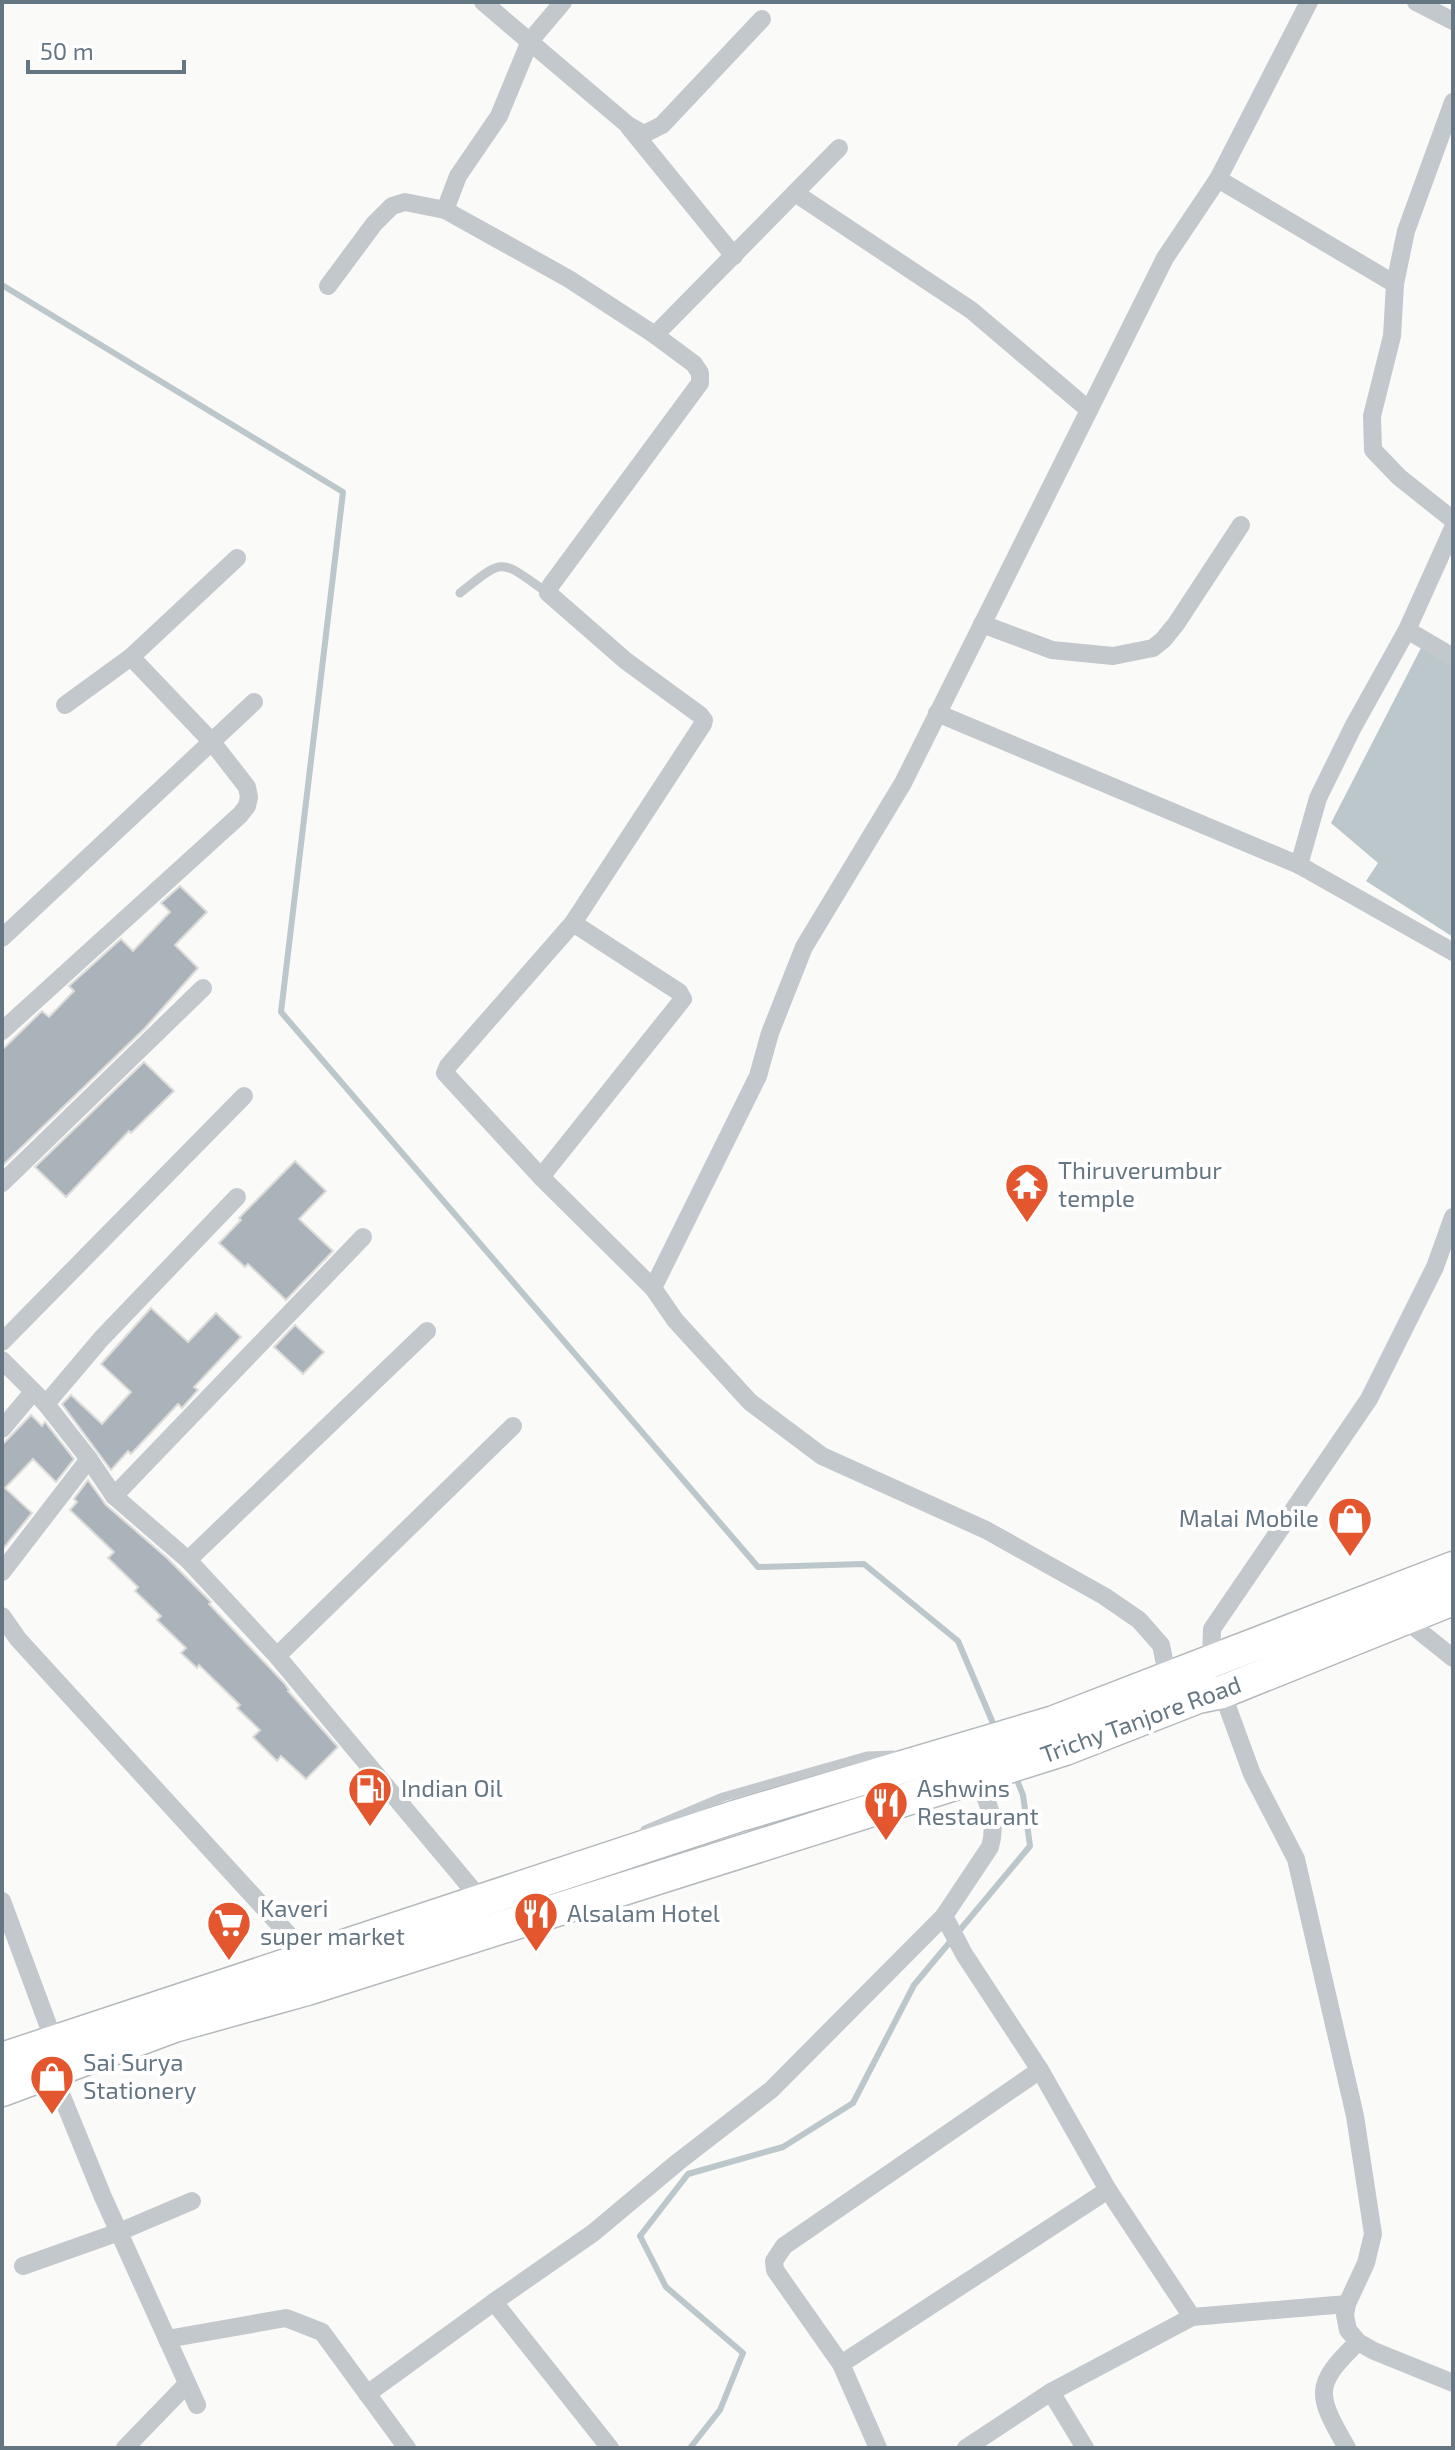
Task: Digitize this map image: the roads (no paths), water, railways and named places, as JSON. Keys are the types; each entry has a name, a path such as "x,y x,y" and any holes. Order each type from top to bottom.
{"highway":[{"name":"Trichy Tanjore Road","path":"1060,1735 1168,1679 1453,1568"},
{"name":"Trichy Tanjore Road","path":"2,2059 53,2056 307,1989 968,1763 1222,1692 1453,1599"},
{"name":"Trichy Tanjore Road","path":"2,2090 53,2056 309,1957 737,1816 968,1763"}],"street":[{"path":"483,2 628,125 734,256"},
{"path":"445,210 458,176 499,116 530,41 563,2"},
{"path":"653,1288 758,1076 770,1033 804,947 903,783 1165,258 1218,179 1309,2"},
{"path":"1416,2 1453,21"},
{"path":"628,125 644,134 662,125 762,19"},
{"path":"1453,102 1406,231 1395,284 1392,336 1372,416 1373,450 1399,477 1453,520"},
{"path":"655,335 839,148"},
{"path":"1218,179 1395,284"},
{"path":"795,193 971,310 1089,410"},
{"path":"328,286 374,224 392,206 405,202 445,210 569,279 655,335 694,364 700,373 700,383 548,593 626,661 704,720 573,923 445,1073 541,1177 653,1288 675,1320 750,1402 822,1456 986,1530 1104,1596 1139,1620 1161,1645 1168,1679"},
{"path":"982,624 1052,650 1113,656 1153,648 1176,624 1241,525"},
{"path":"1299,865 1318,798 1407,630 1453,528"},
{"path":"65,705 131,657 237,558"},
{"path":"1407,630 1453,657"},
{"path":"2,1031 247,806 247,787 212,742 131,657"},
{"path":"2,938 254,702"},
{"path":"937,713 1299,865 1453,952"},
{"path":"541,1177 683,999 679,992 573,923"},
{"path":"2,1183 203,988"},
{"path":"2,1342 244,1096"},
{"path":"2,1429 40,1398 101,1339 237,1197"},
{"path":"1453,1217 1435,1267 1369,1399 1212,1629 1211,1662 1252,1774 1296,1859 1355,2116 1373,2234 1366,2263 1347,2304 1345,2315 1348,2330 1358,2342 1374,2351 1453,2383"},
{"path":"114,1496 363,1237"},
{"path":"188,1560 427,1331"},
{"path":"2,1360 40,1398 114,1496 188,1560 277,1656 482,1901"},
{"path":"277,1656 513,1426"},
{"path":"2,1572 89,1459"},
{"path":"2,1616 29,1651 309,1957"},
{"path":"1403,1618 1453,1658"},
{"path":"367,2394 593,2233 771,2090 947,1921 990,1847 994,1834 994,1822 968,1763"},
{"path":"2,1901 53,2056 119,2232 197,2405"},
{"path":"947,1921 964,1954 1040,2070 1108,2190 1192,2317"},
{"path":"878,2448 841,2364 775,2270 774,2261 784,2246 1040,2070"},
{"path":"841,2364 1108,2190"},
{"path":"23,2266 119,2232 192,2201"},
{"path":"494,2302 610,2448"},
{"path":"966,2448 1051,2392 1192,2317 1347,2304"},
{"path":"167,2339 286,2318 322,2332 407,2448"},
{"path":"1347,2448 1326,2412 1325,2387 1333,2366 1358,2342"},
{"path":"125,2448 187,2384"},
{"path":"1051,2392 1085,2448"}],"lane":[{"path":"460,593 491,569 503,565 548,593"},
{"path":"640,1833 723,1797 867,1756 968,1763"},
{"path":"538,1883 598,1850"}],"waterway":[{"path":"2,285 343,492 281,1012 758,1567 864,1564 958,1641 995,1728"},
{"path":"690,2448 720,2410 743,2353 666,2287 640,2236 688,2174 783,2147 853,2103 914,1985 1030,1846 1023,1795 1015,1775"}],"place":[{"name":"Thiruverumbur temple","path":"1027,1224"},
{"name":"Malai Mobile","path":"1350,1558"},
{"name":"Indian Oil","path":"370,1828"},
{"name":"Ashwins Restaurant","path":"886,1842"},
{"name":"Alsalam Hotel","path":"536,1953"},
{"name":"Kaveri super market","path":"229,1962"},
{"name":"Sai Surya Stationery","path":"52,2116"}]}
